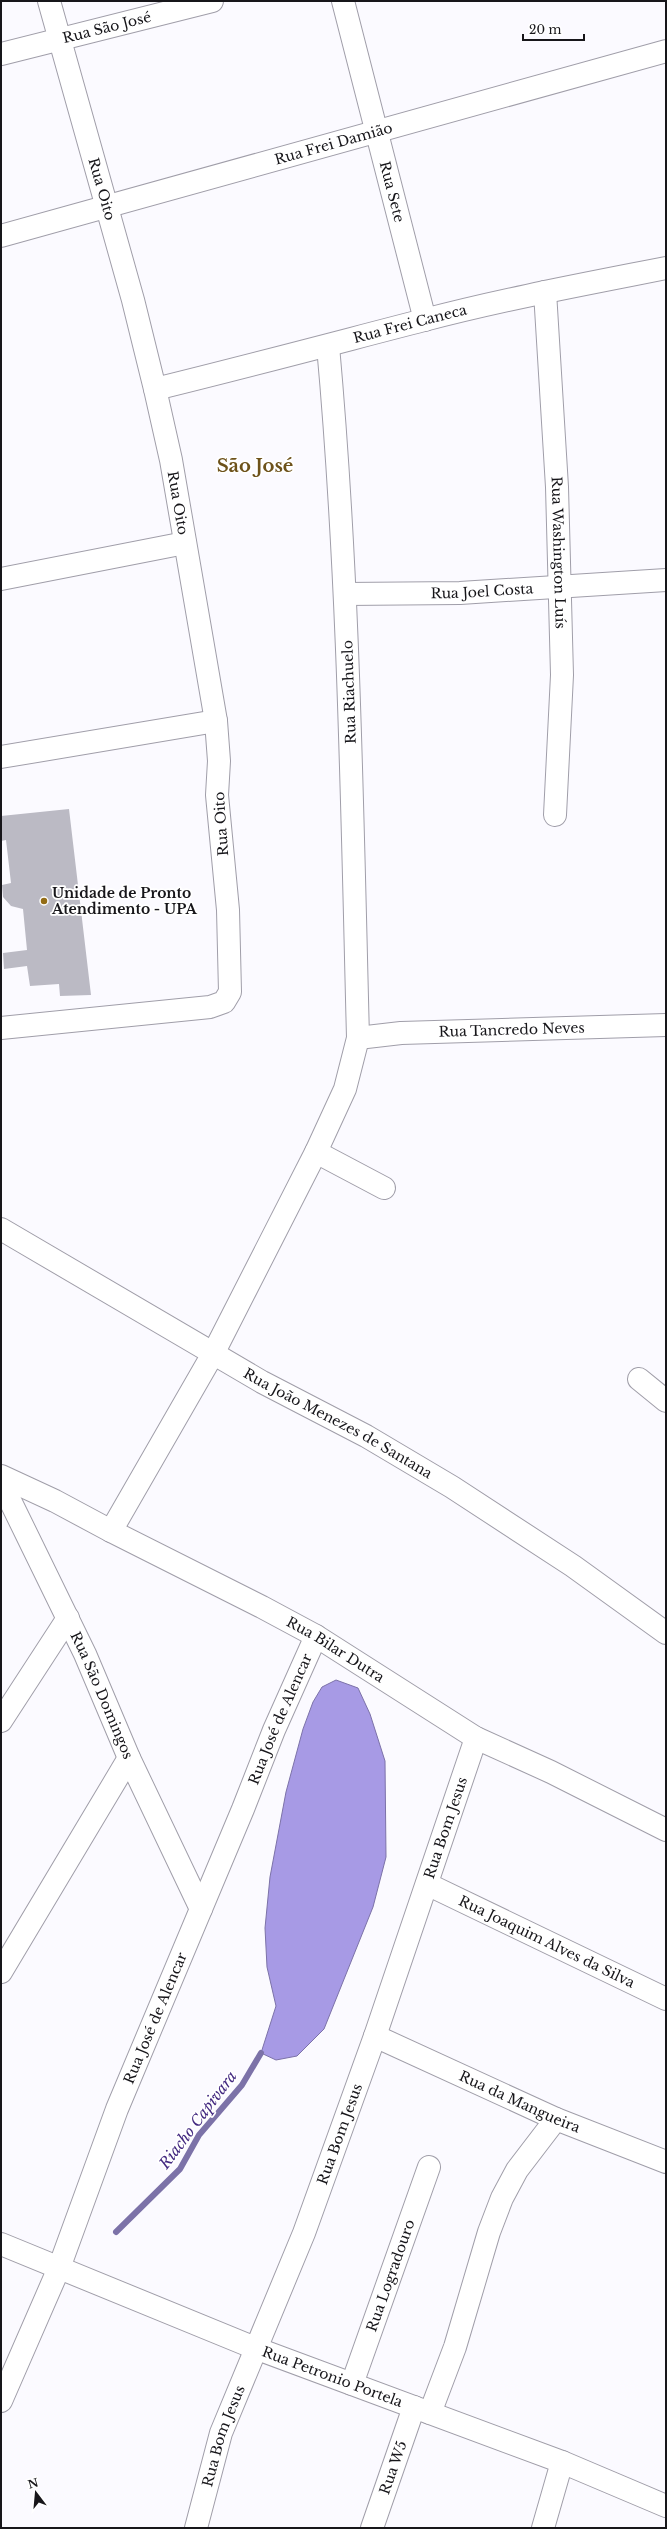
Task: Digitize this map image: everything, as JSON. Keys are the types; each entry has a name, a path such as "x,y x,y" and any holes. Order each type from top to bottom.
{"street":[{"name":"Rua Oito","path":"1,1028 210,1007 224,1002 230,992 228,910 217,795 219,761 216,721 184,543 171,460 133,300 49,1"},
{"name":"Rua São José","path":"1,54 212,1"},
{"name":"Rua Sete","path":"343,1 361,64 425,320"},
{"name":"Rua Frei Damião","path":"1,236 666,51"},
{"name":"Rua Frei Caneca","path":"155,389 425,320 545,292 666,268"},
{"name":"Rua Washington Luís","path":"545,292 557,487 562,676 555,815"},
{"name":"Rua Riachuelo","path":"111,1532 214,1352 316,1152 345,1089 358,1038 350,692 337,446 328,346"},
{"path":"1,579 184,543"},
{"name":"Rua Joel Costa","path":"345,594 460,593 666,580"},
{"path":"1,757 216,721"},
{"name":"Rua Tancredo Neves","path":"358,1038 425,1032 666,1026"},
{"path":"316,1152 384,1188"},
{"name":"Rua João Menezes de Santana","path":"1,1228 214,1352 262,1382 366,1436 452,1487 573,1566 666,1633"},
{"path":"639,1379 666,1401"},
{"name":"Rua Bilar Dutra","path":"1,1476 55,1501 111,1532 262,1607 316,1636 476,1738 551,1772 666,1830"},
{"name":"Rua São Domingos","path":"1,1482 68,1618 129,1758 201,1909"},
{"path":"1,1721 68,1618"},
{"name":"Rua José de Alencar","path":"1,2401 59,2268 117,2109 274,1730 316,1636"},
{"name":"Rua Bom Jesus","path":"196,2528 221,2432 304,2233 375,2036 476,1738"},
{"path":"1,1972 129,1758"},
{"name":"Rua Joaquim Alves da Silva","path":"427,1884 666,1999"},
{"name":"Rua da Mangueira","path":"375,2036 556,2119 666,2162"},
{"name":"Rua W5","path":"372,2528 422,2410 455,2347 489,2232 502,2198 522,2164 556,2119"},
{"name":"Rua Logradouro","path":"352,2384 429,2167"},
{"name":"Rua Petronio Portela","path":"1,2244 255,2348 562,2462 666,2506"},
{"path":"543,2528 562,2462"}],"shaded area":[{"path":"336,1680 358,1688 370,1714 385,1761 386,1857 373,1907 324,2029 297,2056 276,2060 261,2053 276,2006 267,1967 265,1928 270,1877 286,1792 303,1729 313,1702 322,1687"}],"building":[{"name":"Unidade de Pronto Atendimento - UPA","path":"69,809 91,995 60,996 59,984 30,986 27,966 4,969 3,953 27,950 23,909 11,906 3,897 2,885 11,883 6,840 1,841 1,816"}],"waterway":[{"name":"Riacho Capivara","path":"116,2232 180,2169 199,2135 242,2085 261,2053"}],"place":[{"name":"Unidade de Pronto Atendimento - UPA","path":"44,901"}],"district":[{"name":"São José","path":"255,466"}]}
